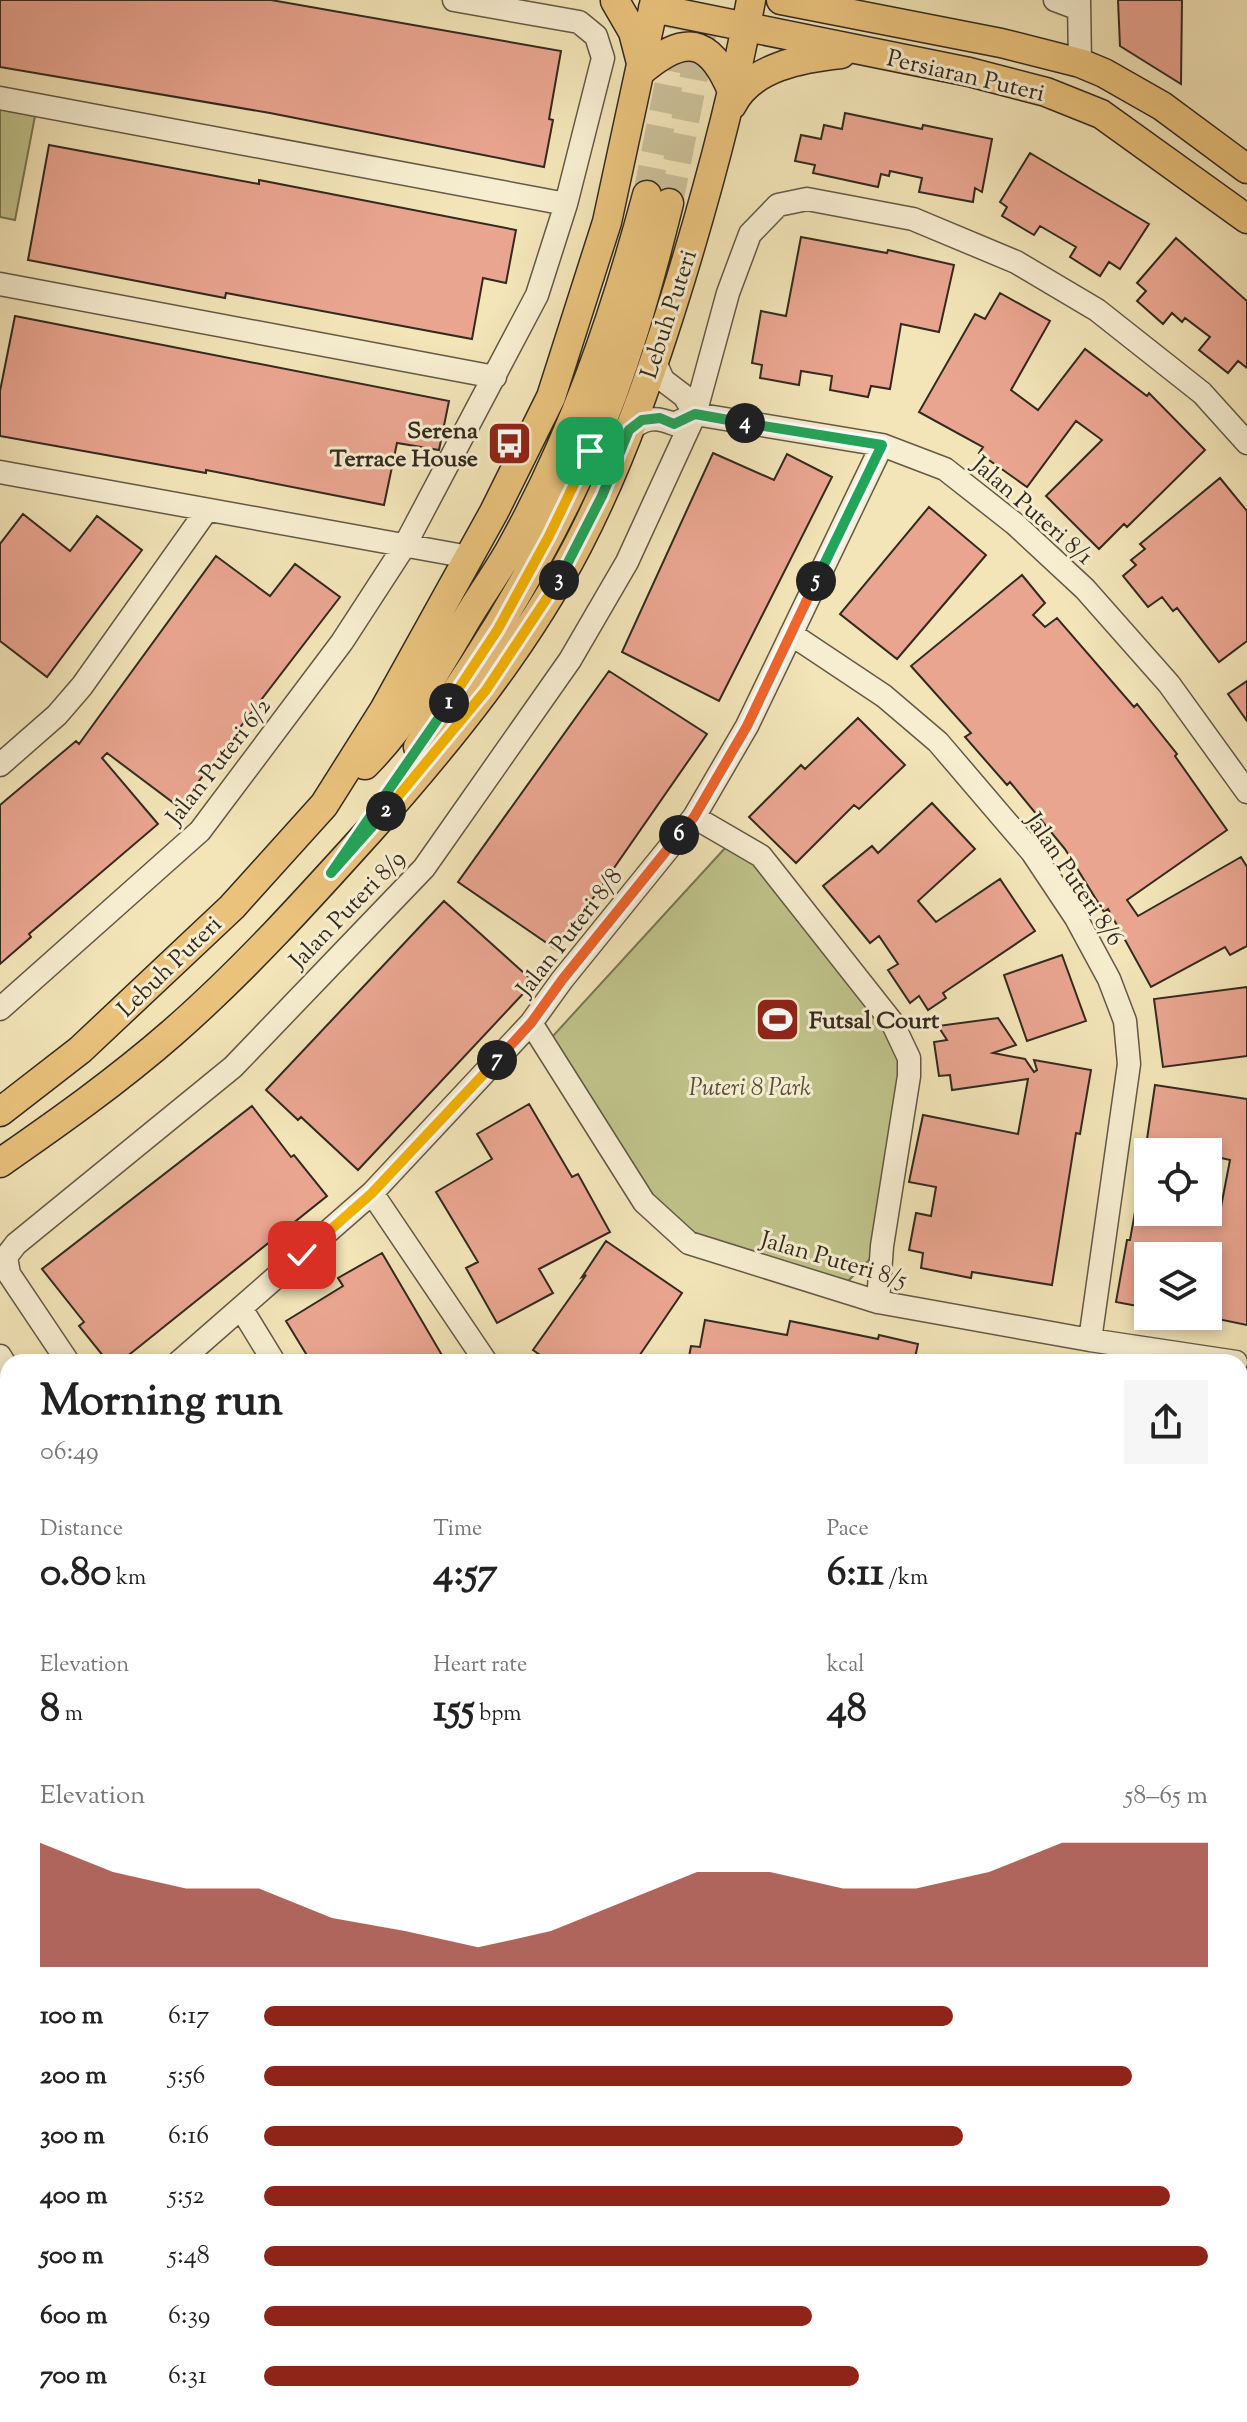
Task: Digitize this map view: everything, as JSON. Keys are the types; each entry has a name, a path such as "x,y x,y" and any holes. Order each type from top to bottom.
{"main road":[{"name":"Persiaran Puteri","path":"781,0 1001,43 1080,63 1162,106 1247,169"},
{"path":"836,0 870,19"},
{"path":"615,1 633,32 640,72"},
{"name":"Persiaran Puteri","path":"654,4 749,14 866,51 1046,92 1101,114 1247,219"},
{"name":"Lebuh Puteri","path":"324,805 384,710 469,557 526,449 555,384 607,222 654,4"},
{"name":"Lebuh Puteri","path":"0,1163 80,1108 172,1033 261,948 403,793 486,690 550,596 579,544 615,467 655,362 713,171 749,14"},
{"path":"640,72 659,56 685,46 710,53 721,66 730,102"},
{"path":"730,102 756,78 773,69 796,61 866,51"},
{"name":"Lebuh Puteri","path":"0,1112 80,1050 172,965 232,907 324,805 384,746 432,677 510,549 565,440 624,280 658,199 649,283 590,451 549,536 498,629 331,873"}],"street":[{"name":"Jalan Puteri 6/2","path":"0,1009 200,831 342,642 405,545 537,295 566,204 603,58 596,36 579,22 454,0"},
{"path":"1055,0 1079,5 1080,63"},
{"path":"0,98 566,204"},
{"path":"695,414 728,293 750,234 778,205 807,199 913,219 1016,262 1097,310 1202,393 1247,443"},
{"path":"0,284 495,377"},
{"path":"655,362 663,380 684,396 695,414"},
{"name":"Jalan Puteri 8/1","path":"629,430 642,420 660,418 674,424 695,414 882,445 945,469 1015,524 1085,589 1169,684 1247,792"},
{"name":"Jalan Puteri 8/9","path":"63,1354 9,1274 6,1257 16,1244 233,1067 424,868 570,660 627,562 695,414"},
{"name":"Jalan Puteri 8/8","path":"188,1354 372,1193 531,1023 694,817 747,726 882,445"},
{"path":"2,477 469,557"},
{"path":"0,765 57,715 82,686 207,510"},
{"name":"Jalan Puteri 8/6","path":"791,634 884,696 938,742 1032,852 1076,918 1109,979 1125,1021 1129,1064 1090,1340"},
{"path":"694,817 761,856 892,1022 909,1058 909,1076 882,1246 878,1302"},
{"name":"Jalan Puteri 8/5","path":"531,1023 644,1202 689,1243 878,1302 1184,1354"},
{"path":"372,1193 481,1354"},
{"path":"241,1308 269,1354"}],"green space":[{"path":"0,109 35,116 15,220 0,217"},
{"name":"Puteri 8 Park","path":"726,847 748,855 899,1047 902,1084 871,1258 847,1282 693,1236 648,1193 552,1037"}],"building":[{"path":"0,0 271,0 561,51 544,167 270,113 0,67"},
{"path":"1118,0 1182,0 1181,84 1120,46"},
{"path":"845,113 992,139 982,192 975,188 973,202 919,192 922,178 890,171 889,176 881,174 878,187 813,173 815,165 795,161 801,135 821,139 824,125 842,129"},
{"path":"49,145 259,184 259,180 516,230 506,283 483,278 472,339 226,293 225,298 28,260"},
{"path":"1030,153 1149,224 1120,269 1109,262 1100,276 1070,257 1076,247 1040,226 1034,235 1002,216 1007,207 1000,202"},
{"path":"801,237 887,253 888,250 954,265 939,332 901,324 890,389 871,386 868,397 830,390 832,376 801,371 799,385 760,378 762,365 752,363 761,311 786,316"},
{"path":"1176,238 1247,301 1247,368 1238,361 1228,373 1199,350 1210,337 1185,318 1182,322 1172,313 1163,324 1137,301 1146,291 1137,283"},
{"path":"1000,293 1050,321 1011,390 1038,410 1085,349 1147,396 1149,393 1205,450 1127,527 1124,524 1099,549 1046,496 1102,440 1076,421 1027,487 979,453 983,447 919,412 975,314 985,319"},
{"path":"15,316 449,401 439,450 397,443 384,505 206,470 206,473 0,436 0,391"},
{"path":"713,453 774,480 787,454 832,477 719,701 622,652"},
{"path":"1220,478 1247,511 1247,641 1219,662 1177,608 1173,611 1162,597 1148,607 1123,576 1136,565 1131,560 1145,549 1140,544"},
{"path":"929,507 986,555 897,659 840,614"},
{"path":"23,514 70,551 97,516 142,550 47,677 0,641 0,544"},
{"path":"216,556 270,596 295,564 340,597 179,807 107,753 102,758 158,824 29,934 31,937 0,964 0,805 76,741 79,744"},
{"path":"1022,575 1045,603 1033,615 1045,627 1057,618 1134,707 1137,704 1177,754 1175,756 1227,830 1127,900 1138,916 1241,857 1247,867 1247,946 1230,955 1225,947 1151,987 1108,909 1104,912 1065,849 1010,782 1007,785 965,737 971,733 911,666"},
{"path":"609,671 707,734 557,950 458,882"},
{"path":"1247,681 1247,721 1228,694"},
{"path":"858,718 905,765 859,809 854,805 796,863 749,817 801,765 805,769"},
{"path":"932,803 975,849 918,901 936,922 1000,879 1035,931 943,993 946,998 928,1010 919,996 910,1003 888,970 898,964 879,936 870,943 823,886 872,846 878,853"},
{"path":"444,901 534,982 358,1170 301,1117 298,1120 266,1090"},
{"path":"1062,955 1086,1021 1027,1041 1004,975"},
{"path":"1247,987 1247,1056 1163,1067 1154,999"},
{"path":"998,1018 1016,1045 993,1053 1025,1059 1034,1072 1037,1070 1034,1060 1091,1070 1080,1134 1076,1133 1052,1285 972,1272 971,1278 921,1268 923,1253 909,1250 916,1213 931,1216 936,1187 909,1182 923,1115 1018,1134 1028,1079 952,1090 950,1075 939,1076 934,1042 947,1040 938,1026"},
{"path":"1155,1085 1247,1099 1247,1325 1222,1320 1222,1242 1134,1242 1134,1305 1116,1302 1134,1218 1134,1226 1222,1226 1222,1202 1230,1160 1222,1158 1222,1138 1147,1138"},
{"path":"529,1104 572,1177 578,1174 610,1232 539,1269 553,1293 497,1323 466,1268 478,1262 436,1192 492,1159 477,1134"},
{"path":"252,1106 291,1157 294,1155 327,1196 130,1354 102,1354 79,1326 84,1322 42,1269"},
{"path":"606,1241 682,1293 640,1354 539,1354 533,1350 586,1275 582,1277"},
{"path":"382,1253 441,1354 306,1354 286,1321 343,1286 338,1278"},
{"path":"705,1320 787,1335 790,1321 918,1344 916,1354 690,1354 691,1346 700,1347"}],"tunnel":[{"path":"647,195 685,0"},
{"path":"669,203 709,0"}],"place":[{"name":"Serena Terrace House","path":"509,444"},
{"name":"Futsal Court","path":"778,1020"}],"route":[{"path":"302,1255 372,1193 531,1023 694,817 747,726 882,445 695,414 674,424 660,418 642,420 629,430 579,544 550,596 486,690 403,793 331,873 498,629 549,536 590,451"}]}
